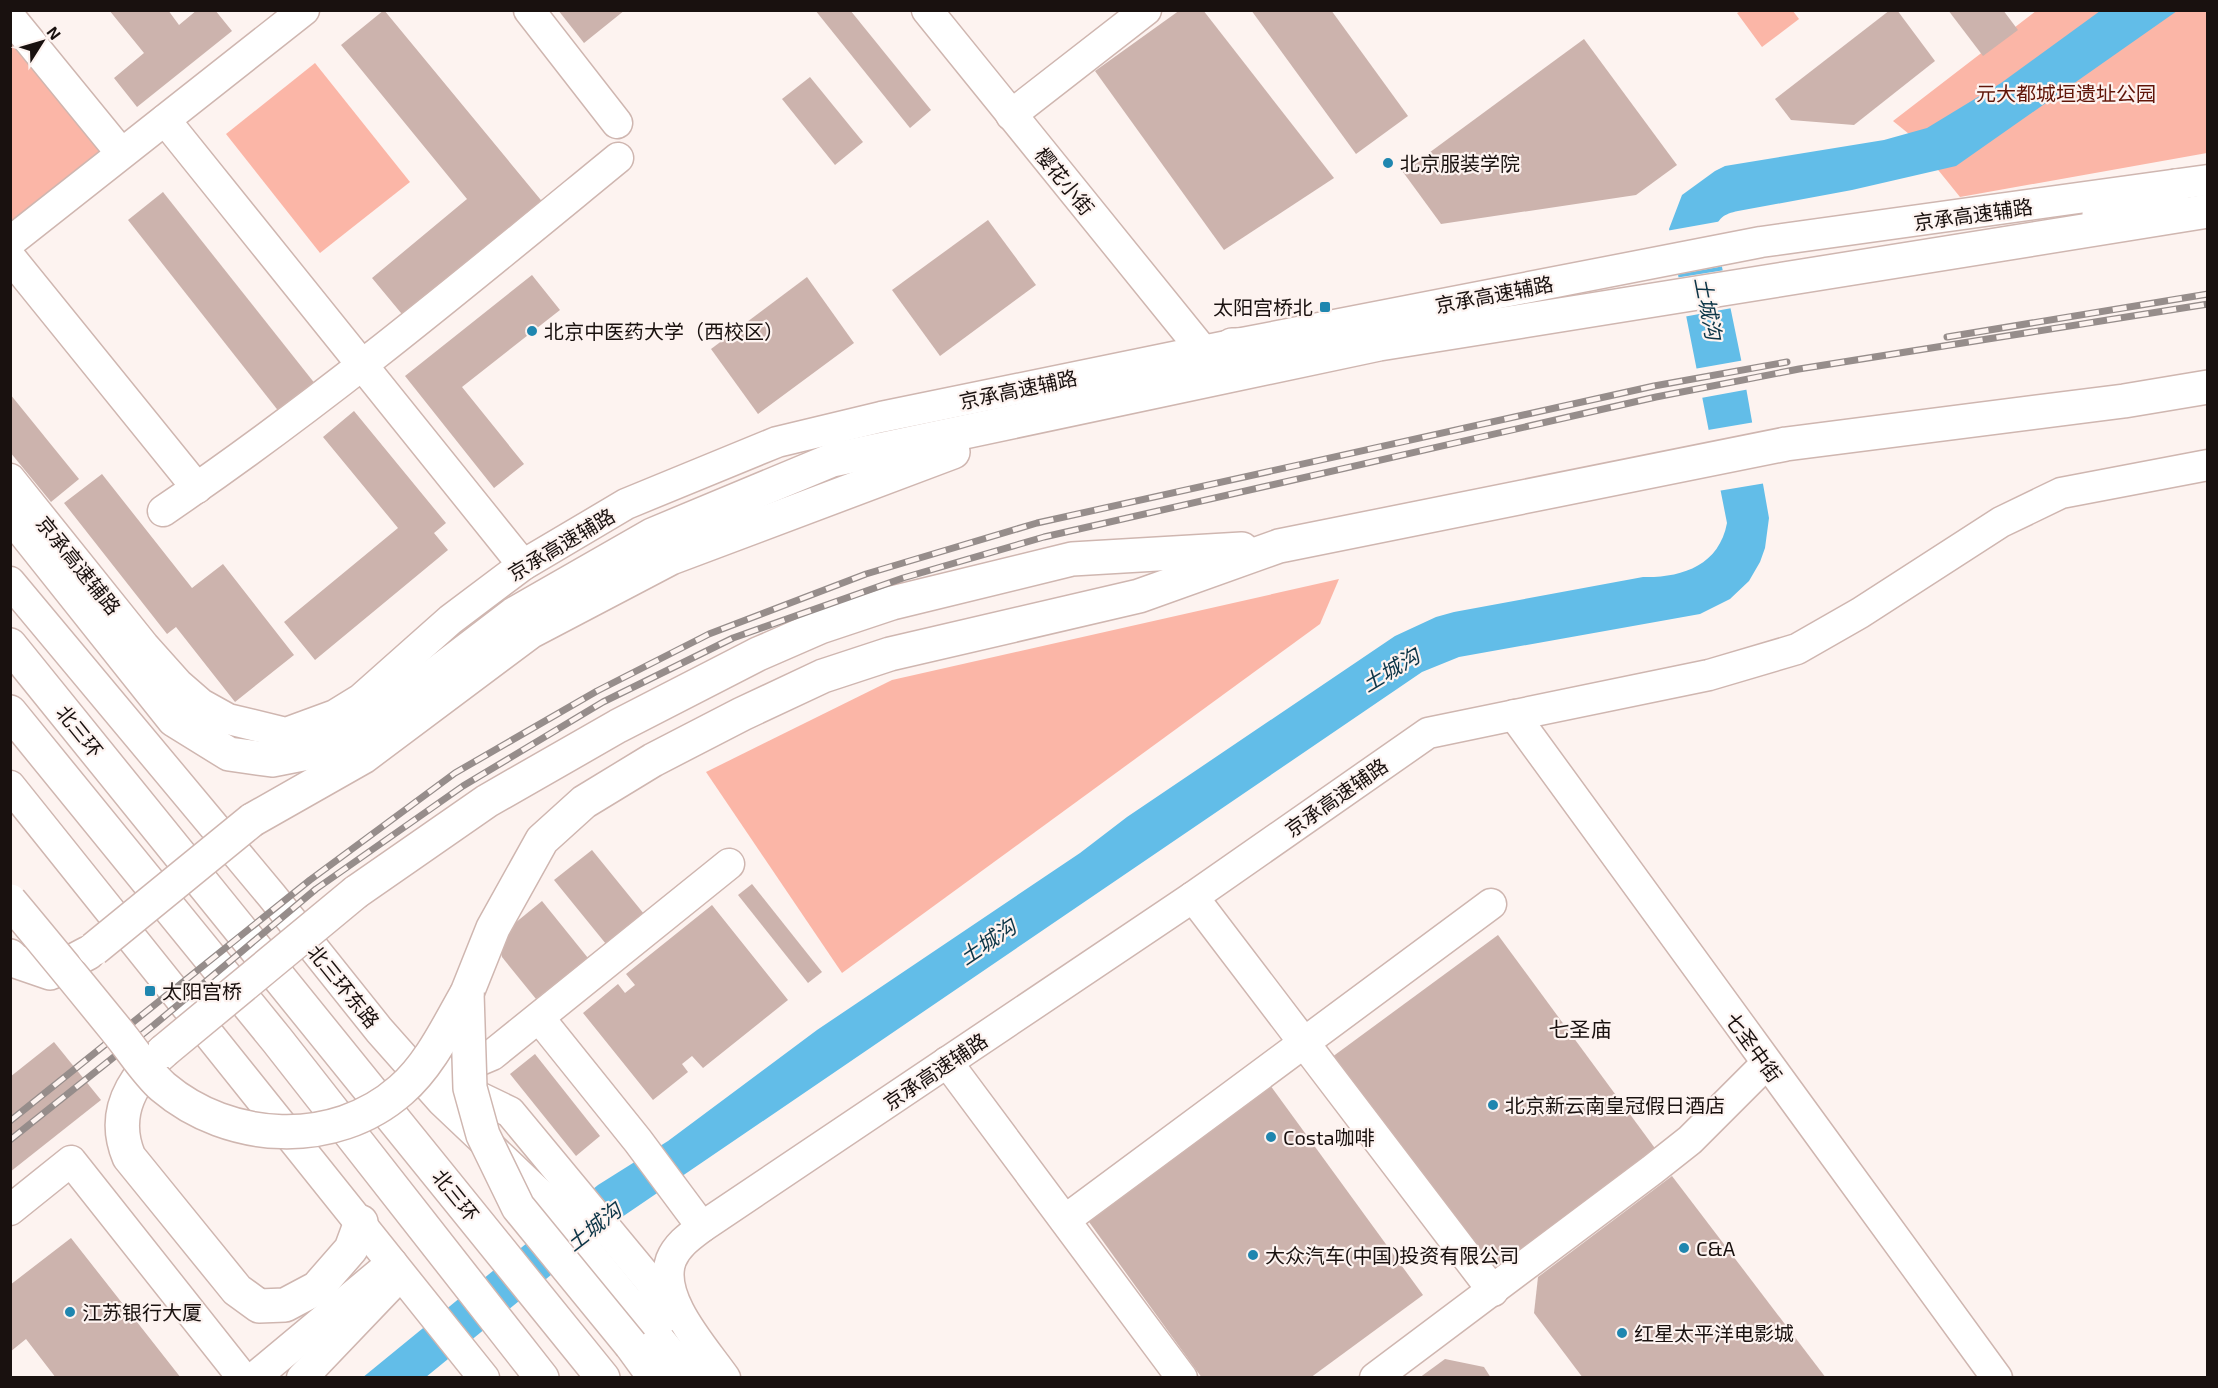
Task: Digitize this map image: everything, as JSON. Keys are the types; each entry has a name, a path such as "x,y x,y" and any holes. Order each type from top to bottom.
{"highway":[{"path":"2027,240 2176,186"},
{"path":"10,514 174,720 229,754 272,760 328,749 378,718 514,614 652,535 832,460 1082,405 1379,344 2208,212"},
{"path":"1217,348 1379,344"},
{"path":"10,901 163,1086 214,1119 262,1132 307,1130 352,1121 401,1090 435,1049 467,993 493,928 542,840 584,802 654,760 742,714 823,676 890,654 1139,596 1280,546 1672,465 1786,444 2124,401 2208,387"},
{"path":"2124,401 2208,408"},
{"path":"10,956 15,961 50,973 94,949 252,820 363,757 530,632 671,558 848,490 1082,405"},
{"path":"361,1222 351,1248 317,1287 285,1305 259,1306 237,1290 129,1157 121,1137 122,1118 131,1092 143,1070 164,1050 356,892 487,801 608,732 759,654 820,627 892,603 1072,559 1280,546"},
{"name":"北三环","path":"10,645 597,1370"},
{"path":"10,712 277,1040 542,1377"},
{"path":"467,993 470,1088 483,1135 518,1207 655,1377"}],"street":[{"path":"10,242 304,10"},
{"path":"529,10 618,123"},
{"name":"樱花小街","path":"927,10 1011,115 1217,348"},
{"path":"1011,115 1146,10"},
{"path":"10,17 122,153"},
{"path":"165,120 362,368 523,565"},
{"path":"163,512 253,450 362,368 618,158"},
{"name":"京承高速辅路","path":"10,479 144,646 178,684 201,704 228,719 286,733 311,726 361,699 450,620 523,565 626,504 777,442 881,417 1217,348 1761,242 2208,180"},
{"path":"10,257 197,488"},
{"name":"京承高速辅路","path":"725,1377 672,1299 671,1261 682,1243 702,1227 1193,897 1428,733 1709,675 1797,650 1860,614 2001,522 2061,493 2208,465"},
{"name":"北三环东路","path":"10,582 272,896 379,1030 442,1101 542,1196 691,1377"},
{"name":"七圣中街","path":"1514,715 1766,1064 1997,1377"},
{"path":"10,786 484,1377"},
{"path":"435,1075 451,1074 492,1055 540,1019 729,864"},
{"path":"1193,897 1493,1291"},
{"path":"1065,1220 1491,904"},
{"path":"540,1019 645,1150 702,1227"},
{"path":"379,1030 435,1075 510,1112 650,1281 700,1377"},
{"path":"947,1062 1182,1377"},
{"path":"1375,1377 1493,1291 1690,1140 1766,1064"},
{"path":"10,1210 71,1161 243,1377"},
{"path":"254,1377 404,1276"},
{"path":"302,1377 404,1276"}],"green space":[{"path":"1741,11 1793,11 1799,19 1762,47 1737,13"},
{"name":"元大都城垣遗址公园","path":"2036,11 2207,11 2207,153 1960,197 1909,134 1893,121"},
{"path":"10,33 102,149 11,222 10,222"},
{"path":"315,63 410,182 320,253 226,134"},
{"path":"1339,579 1320,624 842,973 706,772 892,680"}],"water":[{"name":"土城沟","path":"2100,11 2177,11 1956,166 1852,190 1738,211 1725,215 1719,220 1715,233 1741,359 1769,518 1765,548 1760,562 1749,581 1730,599 1700,614 1459,657 1422,672 622,1217 426,1377 362,1378 598,1185 668,1141 817,1030 1080,853 1127,817 1395,636 1436,617 1454,612 1643,577 1671,575 1684,572 1707,559 1723,538 1727,523 1669,229 1682,195 1725,166 1884,140 1927,128 2001,83"}],"pier":[{"path":"1722,221 1718,233 1724,266 1675,275 1666,231"},
{"path":"1725,270 1732,308 1683,317 1675,278"},
{"path":"1745,360 1750,389 1701,398 1694,369"},
{"path":"1755,422 1766,483 1718,491 1708,430"}],"building":[{"path":"109,10 168,10 179,25 197,10 215,10 232,31 137,107 114,78 144,53"},
{"path":"384,10 545,205 406,319 372,278 467,199 341,45"},
{"path":"558,10 625,10 584,43"},
{"path":"815,10 850,10 931,110 910,128"},
{"path":"1180,10 1203,10 1334,178 1224,250 1095,71"},
{"path":"1251,10 1331,10 1408,116 1356,154"},
{"path":"1890,10 1897,10 1935,61 1854,125 1791,120 1775,99"},
{"path":"1948,10 2003,10 2018,30 1983,56"},
{"path":"1584,39 1677,165 1636,195 1441,224 1403,172"},
{"path":"810,77 863,142 835,165 782,99"},
{"path":"163,192 316,385 280,413 128,220"},
{"path":"988,220 1036,285 940,356 892,290"},
{"path":"532,275 560,310 462,387 524,464 494,488 405,376"},
{"path":"807,277 854,343 758,414 711,349"},
{"path":"10,394 79,479 51,502 10,452"},
{"path":"354,411 446,523 434,533 448,550 315,660 284,622 398,528 323,437"},
{"path":"102,474 192,588 223,564 294,655 235,702 176,627 167,634 64,503"},
{"path":"592,850 644,914 606,944 554,880"},
{"path":"752,884 822,972 808,983 738,895"},
{"path":"542,901 588,958 536,999 502,957 499,945 504,932"},
{"path":"712,905 788,1000 703,1068 692,1056 682,1064 688,1072 653,1100 583,1013 618,984 625,993 635,985 626,974"},
{"name":"北京新云南皇冠假日酒店","path":"1498,935 1657,1151 1487,1276 1328,1060"},
{"path":"54,1042 101,1100 10,1172 10,1077"},
{"path":"535,1054 600,1136 576,1156 510,1074"},
{"name":"大众汽车(中国)投资有限公司","path":"1267,1081 1423,1295 1310,1378 1202,1378 1084,1215"},
{"path":"1672,1176 1826,1378 1583,1378 1534,1313 1538,1277"},
{"name":"江苏银行大厦","path":"71,1238 181,1378 56,1378 26,1339 10,1352 10,1285"},
{"path":"1445,1359 1484,1367 1491,1378 1419,1378"}],"railway":[{"path":"1947,337 2208,294"},
{"path":"10,1140 154,1025 316,889 463,786 603,702 733,638 903,578 1044,537 1656,397 1799,369 2208,304"},
{"path":"10,1121 310,880 455,773 597,691 709,634 866,574 1037,523 1654,386 1787,362"}],"place":[{"name":"北京服装学院","path":"1388,163"},
{"name":"太阳宫桥北","path":"1325,307"},
{"name":"北京中医药大学（西校区）","path":"532,331"},
{"name":"太阳宫桥","path":"150,991"},
{"name":"北京新云南皇冠假日酒店","path":"1493,1105"},
{"name":"Costa咖啡","path":"1271,1137"},
{"name":"C&A","path":"1684,1248"},
{"name":"大众汽车(中国)投资有限公司","path":"1253,1255"},
{"name":"江苏银行大厦","path":"70,1312"},
{"name":"红星太平洋电影城","path":"1622,1333"}],"district":[{"name":"七圣庙","path":"1580,1028"}]}
